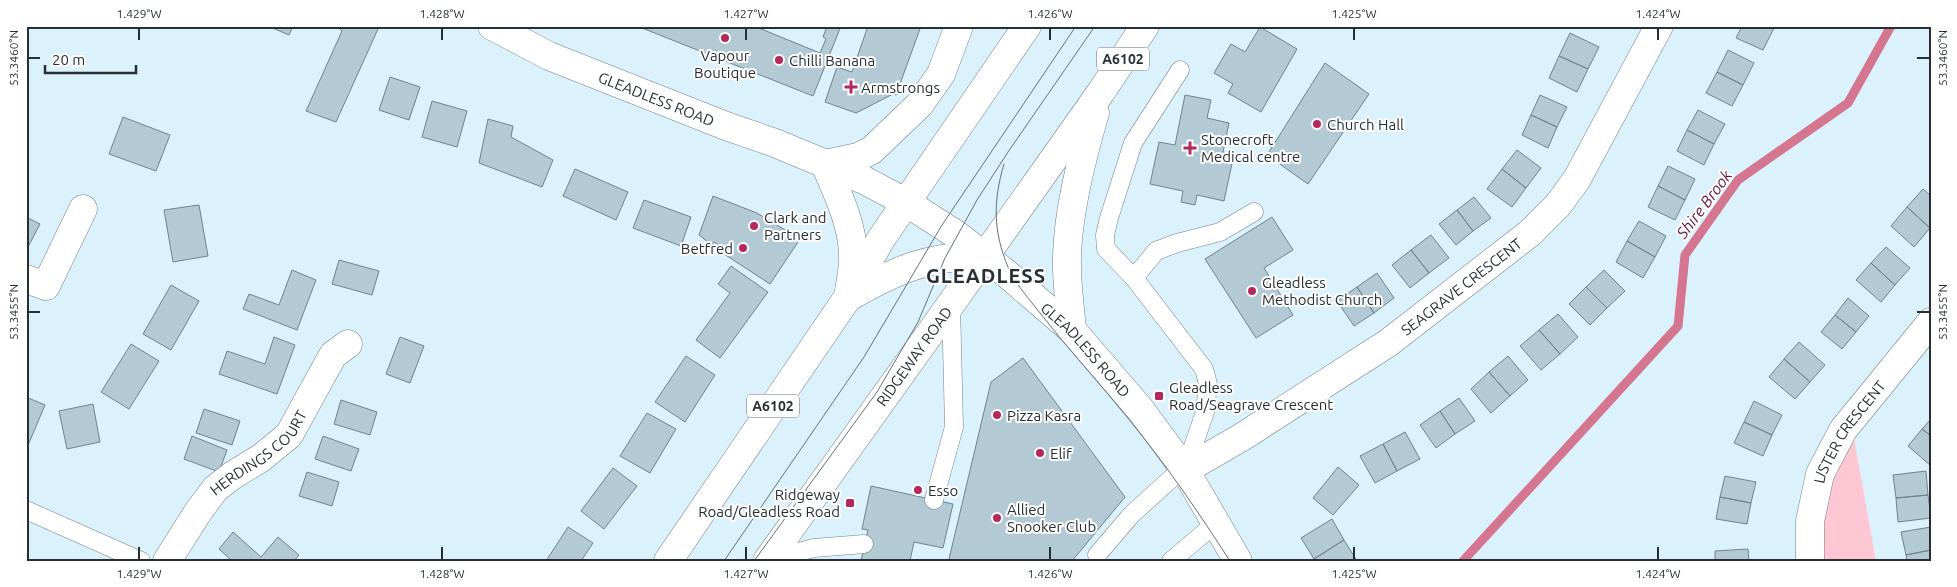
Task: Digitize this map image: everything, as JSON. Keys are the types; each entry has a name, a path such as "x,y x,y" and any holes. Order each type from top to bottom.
{"main road":[{"name":"GLEADLESS ROAD","path":"492,26 549,56 726,126 775,143 864,180 907,203 949,230 1007,274 1072,330 1140,409 1185,470 1238,561"},
{"path":"848,297 853,256 851,235 838,195 825,164 858,157 872,150 920,104 941,74 959,26"},
{"name":"A6102","path":"668,561 848,297 881,239 1027,26"},
{"name":"RIDGEWAY ROAD","path":"767,560 1102,92 1145,26"},
{"name":"SEAGRAVE CRESCENT","path":"1185,470 1242,437 1388,343 1530,233 1558,205 1577,179 1659,26"},
{"path":"1072,330 1067,276 1069,229 1083,154 1102,92"},
{"path":"26,279 46,286 83,209"},
{"path":"848,297 885,276 917,265 965,256 984,258"},
{"name":"LISTER CRESCENT","path":"1810,561 1810,521 1820,474 1843,430 1931,322"},
{"name":"HERDINGS COURT","path":"167,561 215,489 232,475 261,458 289,435 333,355 348,344"},
{"path":"692,561 699,516"}],"lane":[{"path":"1097,555 1132,514 1173,477 1185,470 1205,412 1208,384 1204,369 1134,278 1106,249 1105,235 1107,226 1133,144 1180,70"},
{"path":"1134,278 1156,251 1177,243 1220,232 1254,212"},
{"path":"934,500 954,427 951,304"},
{"path":"26,510 141,561"},
{"path":"1170,561 1216,523"},
{"path":"767,560 814,548 864,544"}],"shaded area":[{"path":"1854,439 1876,561 1823,561 1822,505 1841,454"}],"building":[{"path":"268,26 293,26 289,35"},
{"path":"337,26 375,26 378,29 336,122 306,111 342,31"},
{"path":"637,26 754,26 820,53 826,39 823,37 827,26 841,26 813,96"},
{"path":"868,26 921,26 896,95 893,94 856,113 825,102 837,67 852,72"},
{"path":"1742,26 1770,26 1774,28 1763,50 1736,38"},
{"path":"1260,27 1297,49 1261,112 1228,93 1233,84 1214,73 1231,44 1245,52"},
{"path":"1570,33 1599,47 1588,69 1559,56"},
{"path":"1728,50 1754,63 1743,85 1717,72"},
{"path":"1559,56 1588,69 1577,92 1549,78"},
{"name":"Church Hall","path":"1325,63 1369,94 1308,184 1267,155"},
{"path":"1717,72 1743,85 1732,106 1706,93"},
{"path":"390,77 420,87 409,120 379,110"},
{"name":"Stonecroft Medical centre","path":"1185,95 1211,100 1207,118 1229,123 1223,152 1234,154 1224,201 1197,195 1195,205 1181,202 1183,191 1150,184 1159,142 1175,145"},
{"path":"1540,95 1567,107 1557,127 1531,115"},
{"path":"432,101 467,111 457,147 422,137"},
{"path":"1698,110 1725,124 1714,144 1687,130"},
{"path":"1531,115 1557,127 1548,148 1522,135"},
{"path":"123,117 170,135 156,171 109,154"},
{"path":"488,119 513,126 511,137 553,160 542,187 479,163"},
{"path":"1687,130 1714,144 1704,165 1677,151"},
{"path":"1517,150 1541,168 1526,188 1502,169"},
{"path":"1668,166 1695,179 1685,200 1658,186"},
{"path":"575,169 628,192 616,220 563,196"},
{"path":"1502,169 1526,188 1512,207 1487,189"},
{"path":"1658,186 1685,200 1675,220 1648,207"},
{"path":"1923,189 1931,196 1930,228 1907,207"},
{"path":"713,196 757,213 800,239 770,284 724,254 727,251 714,242 712,245 699,235"},
{"path":"1474,197 1491,218 1473,231 1457,210"},
{"path":"644,200 691,217 681,246 633,228"},
{"path":"199,205 208,256 173,262 164,210"},
{"path":"1907,207 1930,228 1914,247 1891,226"},
{"path":"1457,210 1473,231 1456,245 1439,224"},
{"path":"26,217 40,224 28,247 26,246"},
{"name":"Gleadless Methodist Church","path":"1272,217 1293,250 1264,268 1293,315 1256,338 1205,259"},
{"path":"1639,221 1666,236 1655,257 1627,241"},
{"path":"1431,235 1449,258 1429,273 1411,250"},
{"path":"1627,241 1655,257 1643,278 1616,262"},
{"path":"1886,247 1910,268 1895,285 1871,263"},
{"path":"1411,250 1429,273 1410,288 1392,265"},
{"path":"339,260 379,271 372,295 332,284"},
{"path":"1871,263 1895,285 1881,302 1856,280"},
{"path":"731,266 768,292 720,358 696,340 730,293 718,284"},
{"path":"292,270 316,280 297,330 243,309 249,294 279,305"},
{"path":"1604,270 1625,291 1607,308 1586,287"},
{"path":"1377,273 1394,298 1374,313 1357,287"},
{"path":"171,285 199,301 171,350 143,334"},
{"path":"1357,287 1374,313 1354,326 1337,301"},
{"path":"1586,287 1607,308 1590,325 1569,304"},
{"path":"1848,298 1869,316 1856,332 1835,315"},
{"path":"1558,314 1578,337 1560,354 1539,330"},
{"path":"1835,315 1856,332 1842,349 1821,332"},
{"path":"1539,330 1560,354 1541,370 1520,346"},
{"path":"274,337 295,345 277,394 219,374 227,351 265,364"},
{"path":"400,337 424,346 410,383 386,374"},
{"path":"1799,342 1825,365 1810,382 1784,359"},
{"path":"131,344 159,361 129,409 101,392"},
{"path":"686,356 715,375 685,422 655,402"},
{"path":"1508,356 1528,380 1510,396 1489,372"},
{"path":"1023,358 1125,497 1072,561 957,561 949,559 991,382"},
{"path":"1784,359 1810,382 1795,399 1769,377"},
{"path":"1489,372 1510,396 1491,413 1471,389"},
{"path":"26,397 45,405 29,443 26,442"},
{"path":"1459,398 1475,421 1455,434 1440,411"},
{"path":"341,400 377,412 370,435 334,424"},
{"path":"1754,401 1782,415 1772,435 1744,422"},
{"path":"93,404 100,442 67,449 59,411"},
{"path":"204,409 240,421 232,445 196,433"},
{"path":"1440,411 1455,434 1436,448 1420,425"},
{"path":"647,413 676,429 650,473 620,456"},
{"path":"1931,419 1931,436 1922,429"},
{"path":"1744,422 1772,435 1763,456 1734,443"},
{"path":"1922,429 1931,436 1931,466 1908,446"},
{"path":"1405,432 1420,459 1397,471 1383,444"},
{"path":"192,436 227,450 219,472 184,459"},
{"path":"323,436 359,449 351,471 315,459"},
{"path":"1383,444 1397,471 1375,483 1360,456"},
{"path":"1338,467 1359,485 1333,515 1313,498"},
{"path":"613,468 637,486 604,529 581,511"},
{"path":"1926,471 1928,495 1896,498 1893,475"},
{"path":"307,472 339,482 332,506 299,496"},
{"path":"1725,476 1756,482 1751,503 1720,497"},
{"path":"871,486 953,504 943,548 914,542 910,561 861,561 868,530 862,529"},
{"path":"1928,495 1931,518 1898,522 1896,498"},
{"path":"1720,497 1751,503 1747,524 1716,519"},
{"path":"1332,519 1344,540 1314,559 1301,538"},
{"path":"568,527 593,543 581,561 546,561"},
{"path":"1931,527 1931,550 1906,555 1901,532"},
{"path":"233,532 261,557 278,537 299,555 294,561 232,561 219,549"},
{"path":"1344,540 1357,561 1315,561 1314,559"},
{"path":"1748,549 1749,561 1715,561 1715,551"},
{"path":"1931,550 1931,561 1907,561 1906,555"}],"waterway":[{"name":"Shire Brook","path":"1463,561 1678,326 1685,255 1738,180 1848,103 1891,26"}],"tram line":[{"path":"724,561 864,357 942,225 1076,26"},
{"path":"754,561 877,392 918,322 945,258 977,200 1095,26"},
{"path":"1004,164 996,203 997,228 1003,254 1014,278 1047,322 1157,456 1195,508 1230,561"}],"place":[{"name":"Vapour Boutique","path":"725,38"},
{"name":"Chilli Banana","path":"779,60"},
{"name":"Armstrongs","path":"851,87"},
{"name":"Church Hall","path":"1317,124"},
{"name":"Stonecroft Medical centre","path":"1190,148"},
{"name":"Clark and Partners","path":"754,226"},
{"name":"Betfred","path":"743,248"},
{"name":"Gleadless Methodist Church","path":"1252,291"},
{"name":"Gleadless Road/Seagrave Crescent","path":"1159,396"},
{"name":"Pizza Kasra","path":"997,415"},
{"name":"Elif","path":"1040,453"},
{"name":"Esso","path":"918,490"},
{"name":"Ridgeway Road/Gleadless Road","path":"850,503"},
{"name":"Allied Snooker Club","path":"997,518"}],"district":[{"name":"GLEADLESS","path":"986,275"}]}
